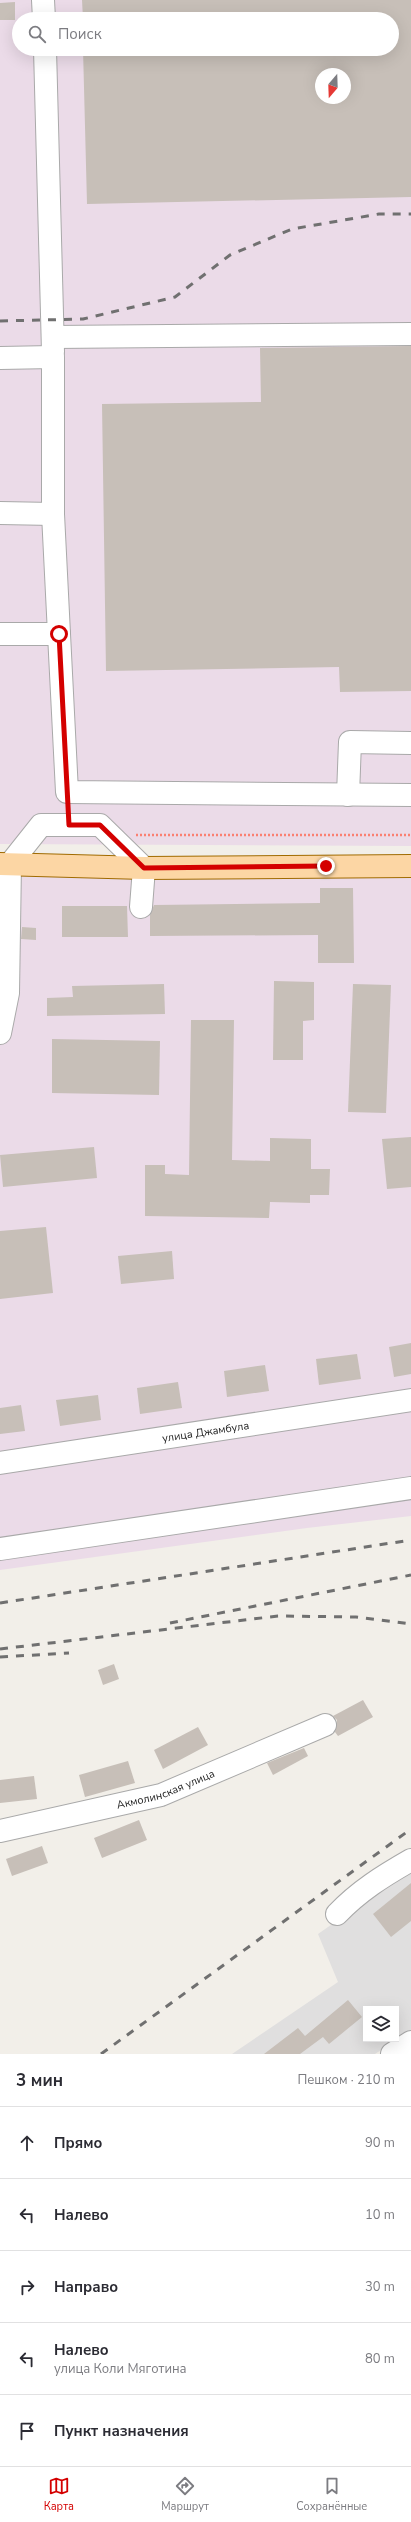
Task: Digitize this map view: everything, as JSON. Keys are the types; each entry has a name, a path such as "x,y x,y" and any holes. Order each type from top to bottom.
{"main road":[{"path":"5,864 144,868 411,866"}],"street":[{"path":"43,0 44,12"},
{"path":"45,56 53,347 53,514 69,825"},
{"path":"0,358 53,347 411,334"},
{"path":"0,513 53,514"},
{"path":"0,634 59,634"},
{"path":"348,795 350,742 411,743"},
{"path":"67,792 411,795"},
{"path":"0,1033 8,993 5,864 41,825 100,825 144,868 141,907"},
{"name":"улица Джамбула","path":"0,1463 411,1400"},
{"path":"0,1549 411,1488"},
{"name":"Акмолинская улица","path":"0,1831 161,1795 325,1725"},
{"path":"337,1914 355,1896 376,1880 411,1860"},
{"path":"392,2054 411,2042"}],"path":[{"path":"109,835 411,835"}],"shaded area":[{"path":"0,0 411,0 411,846 0,844"},
{"path":"411,873 411,1516 307,1528 0,1570 0,876"},
{"path":"411,1869 411,2030 399,2038 399,2006 363,2006 363,2042 393,2042 375,2054 232,2054 338,1982 318,1934"}],"building":[{"path":"82,0 411,0 411,197 87,204 83,56 399,56 399,12 83,12"},
{"path":"15,2 15,12 12,12 12,20 0,20 0,3"},
{"path":"411,346 411,691 340,692 339,667 106,671 102,404 261,402 260,348"},
{"path":"320,888 353,888 354,963 318,963 318,935 150,936 150,915 154,905 320,903"},
{"path":"62,906 127,906 128,937 62,937"},
{"path":"22,927 36,928 36,940 21,939"},
{"path":"274,981 314,982 314,1020 303,1021 303,1060 273,1060"},
{"path":"164,984 165,1014 47,1016 47,998 73,997 72,986"},
{"path":"353,984 391,985 386,1113 348,1112"},
{"path":"191,1020 234,1020 232,1160 270,1161 270,1138 311,1139 311,1169 330,1169 329,1195 310,1195 310,1203 270,1202 269,1218 145,1216 145,1165 165,1165 165,1174 189,1175"},
{"path":"52,1039 160,1041 159,1095 52,1093"},
{"path":"411,1137 411,1187 387,1189 382,1139"},
{"path":"94,1147 97,1178 3,1187 0,1155"},
{"path":"46,1227 53,1293 0,1299 0,1231"},
{"path":"172,1251 174,1279 121,1284 118,1256"},
{"path":"411,1343 411,1374 394,1377 389,1347"},
{"path":"357,1354 361,1379 319,1385 316,1359"},
{"path":"265,1365 269,1391 227,1397 224,1371"},
{"path":"178,1382 182,1408 140,1414 137,1388"},
{"path":"98,1395 101,1420 60,1426 56,1400"},
{"path":"21,1405 25,1431 0,1434 0,1408"},
{"path":"114,1664 119,1679 103,1685 98,1670"},
{"path":"363,1700 373,1717 338,1736 335,1732 337,1720 333,1716"},
{"path":"198,1727 208,1745 163,1769 154,1750"},
{"path":"304,1748 308,1756 273,1775 267,1763"},
{"path":"128,1761 135,1783 85,1797 79,1775"},
{"path":"34,1776 37,1799 0,1803 0,1780"},
{"path":"139,1820 147,1840 102,1858 94,1838"},
{"path":"42,1846 48,1863 12,1876 6,1859"},
{"path":"411,1883 411,1921 391,1937 373,1914"},
{"path":"348,2000 362,2017 329,2044 323,2037 300,2054 264,2054 298,2028 305,2036"}],"railway":[{"path":"0,321 83,319 175,297 230,255 292,229 379,214 411,214"},
{"path":"0,1603 411,1540"},
{"path":"170,1623 411,1575"},
{"path":"0,1649 278,1616 356,1617 411,1624"},
{"path":"0,1657 69,1653"},
{"path":"101,2054 411,1829"}],"route":[{"path":"59,634 69,825 100,825 144,868 326,866"}]}
